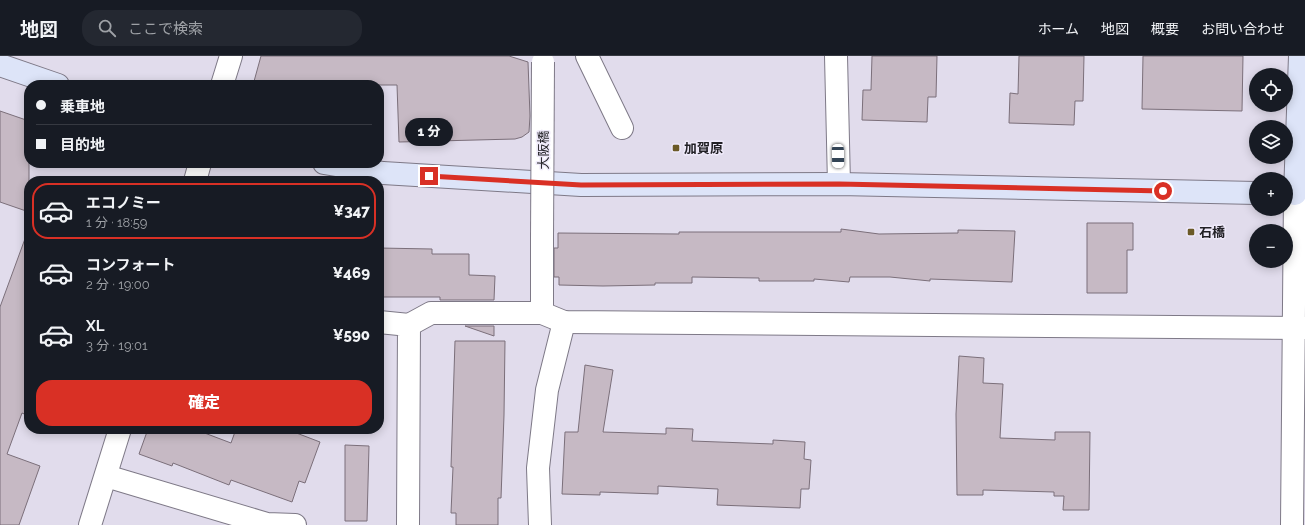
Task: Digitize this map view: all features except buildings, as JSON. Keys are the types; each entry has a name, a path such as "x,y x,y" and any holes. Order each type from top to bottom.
{"street":[{"path":"224,80 231,56"},
{"path":"587,56 622,128"},
{"path":"836,56 839,184"},
{"path":"1292,525 1300,328 1295,193 1300,56"},
{"name":"大阪橋","path":"542,59 542,313"},
{"path":"0,65 44,80"},
{"path":"354,168 383,173 581,185 839,184 1249,193"},
{"path":"384,322 409,325 431,313 542,313 564,322 1300,328"},
{"path":"540,525 538,468 541,437 547,390 564,322"},
{"path":"408,525 409,325"},
{"path":"90,525 119,434"},
{"path":"106,476 267,524 295,525"}],"place":[{"name":"加賀原","path":"676,148"},
{"name":"石橋","path":"1191,232"}],"route":[{"path":"429,176 581,185 839,184 1163,191"}]}
